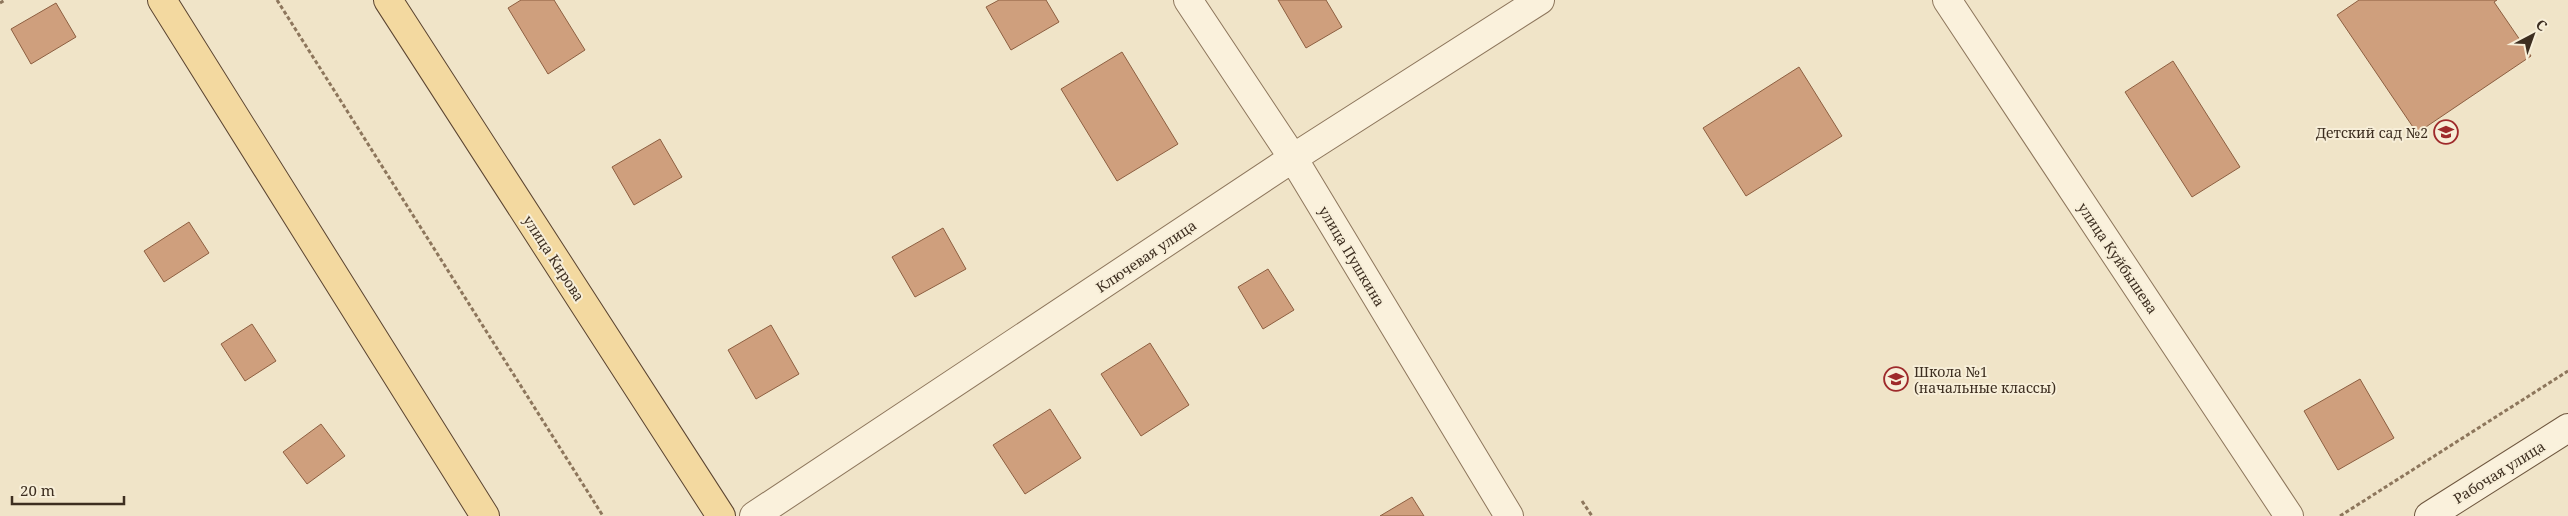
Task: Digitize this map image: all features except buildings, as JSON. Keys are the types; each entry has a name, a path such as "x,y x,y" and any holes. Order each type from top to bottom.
{"main road":[{"path":"162,0 485,516"},
{"name":"улица Кирова","path":"388,0 721,516"}],"street":[{"name":"улица Пушкина","path":"1188,0 1293,158 1509,516"},
{"name":"Ключевая улица","path":"754,516 1293,158 1540,0"},
{"name":"улица Куйбышева","path":"1947,0 2289,516"},
{"name":"Рабочая улица","path":"2429,516 2568,428"}],"path":[{"path":"0,3 5,0"},
{"path":"277,0 603,516"},
{"path":"2340,516 2568,371"},
{"path":"1582,501 1592,516"}],"place":[{"name":"Детский сад №2","path":"2446,132"},
{"name":"Школа №1 (начальные классы)","path":"1896,379"}]}
